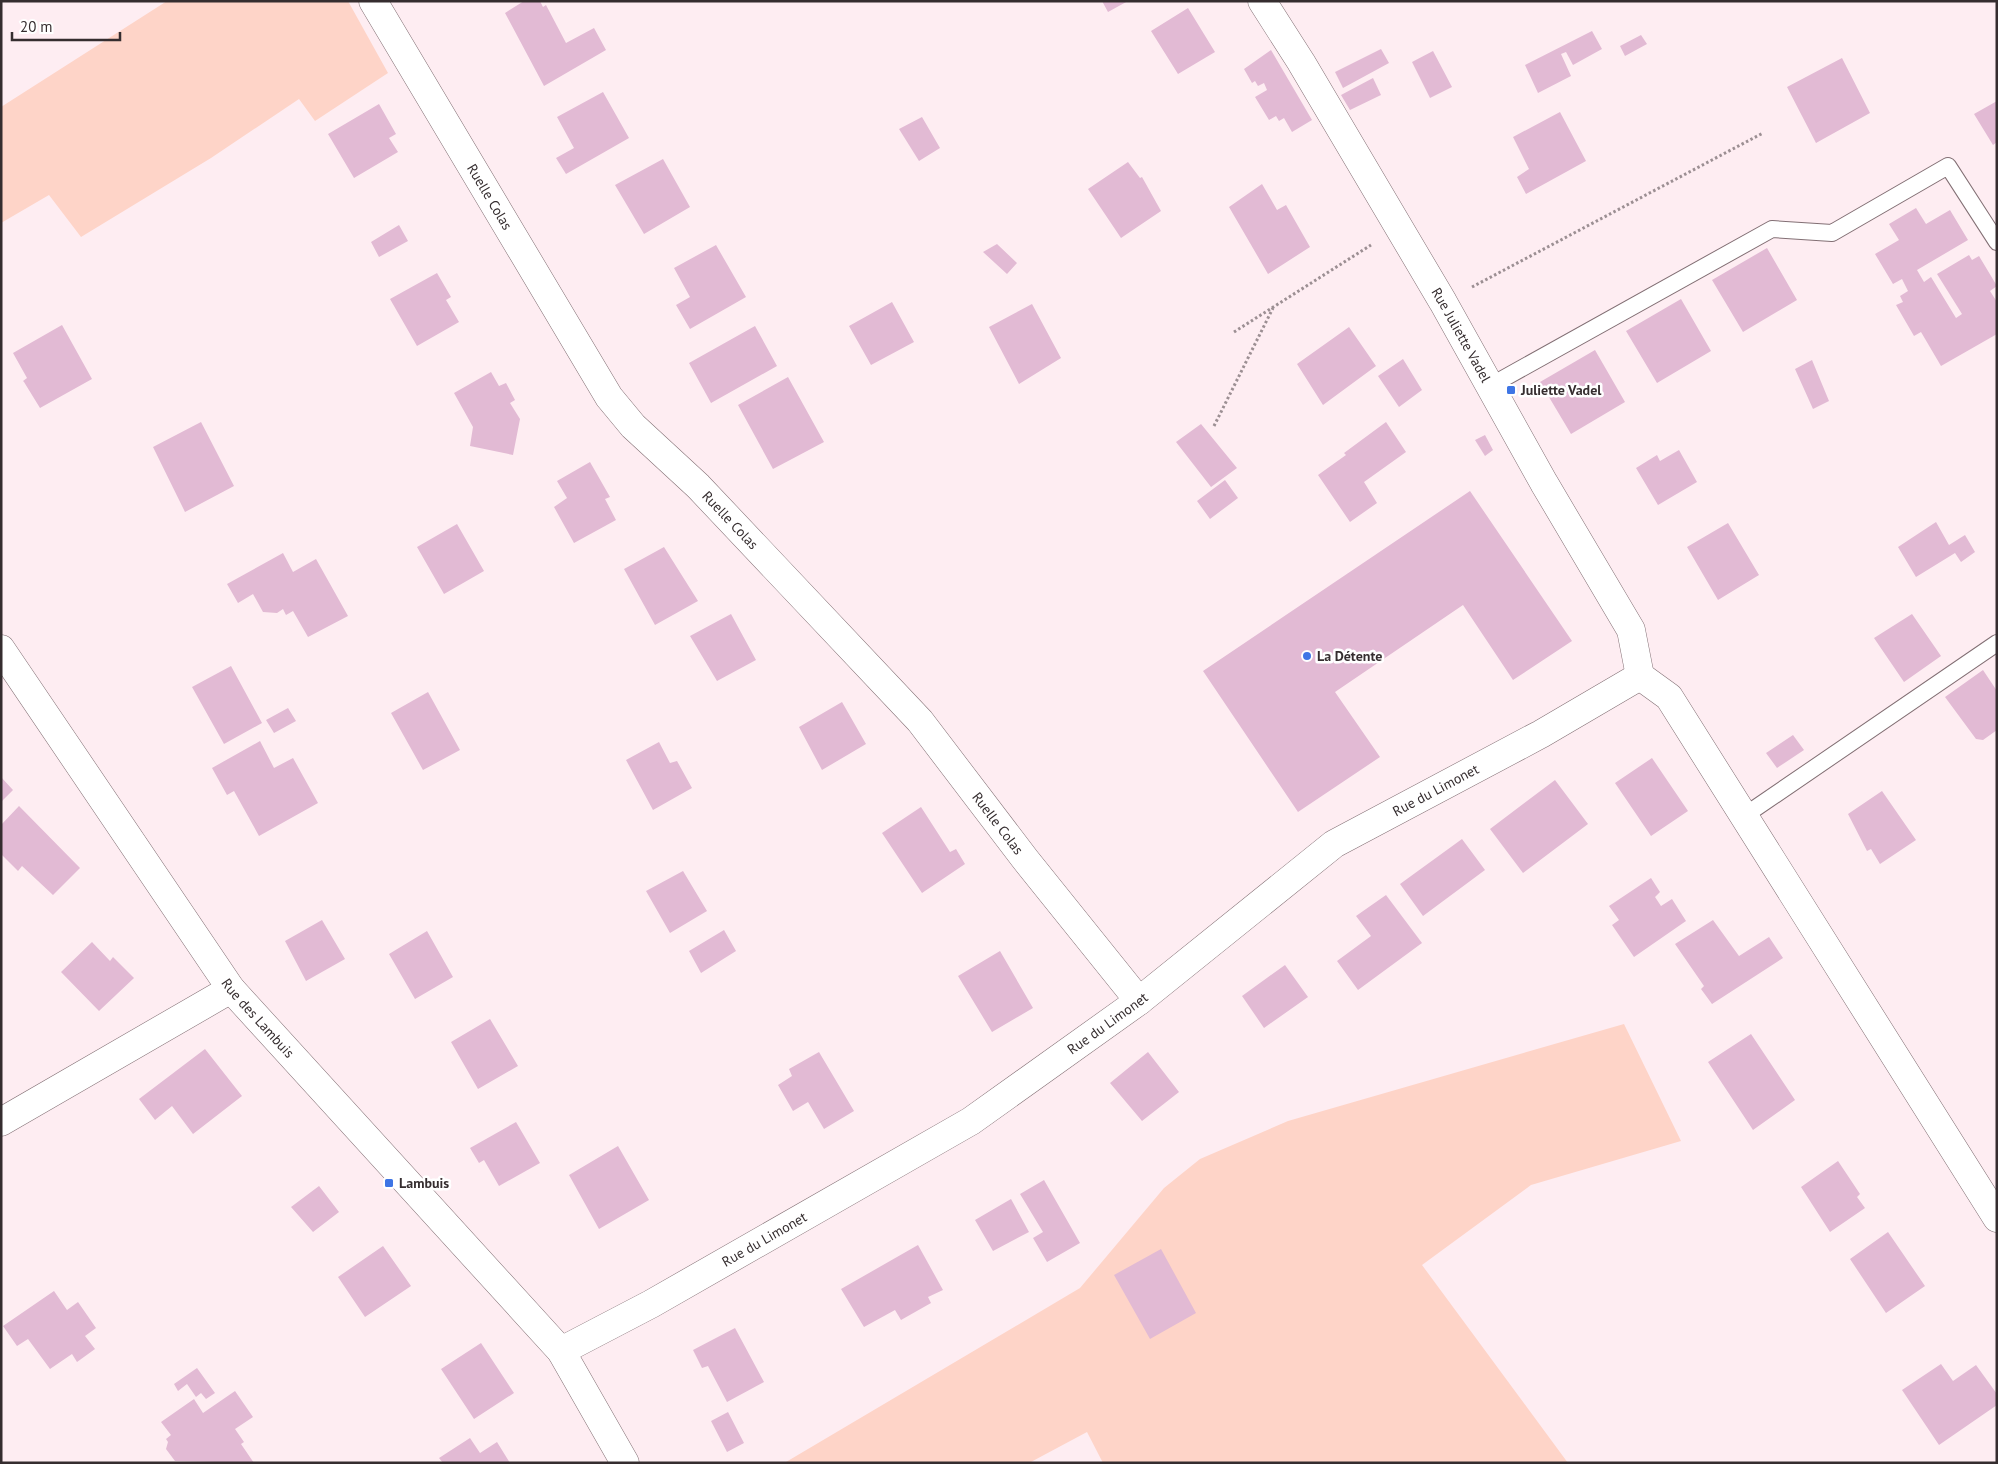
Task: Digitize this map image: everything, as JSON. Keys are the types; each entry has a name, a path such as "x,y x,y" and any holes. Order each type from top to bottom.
{"street":[{"name":"Ruelle Colas","path":"373,1 610,397 634,426 698,486 920,721 1025,858 1139,1001"},
{"name":"Rue Juliette Vadel","path":"1262,1 1301,62 1443,302 1631,630 1640,676"},
{"name":"Rue des Lambuis","path":"1,649 231,989 561,1351 624,1463"},
{"name":"Rue du Limonet","path":"561,1351 651,1304 971,1121 1139,1001 1334,844 1541,734 1640,676"},
{"path":"1640,676 1669,697 1997,1218"},
{"path":"1,1122 231,989"}],"lane":[{"path":"1490,386 1772,229 1832,233 1948,166 1997,242"},
{"path":"1744,816 1997,643"}],"path":[{"path":"1443,302 1763,132"},
{"path":"1234,332 1398,228"},
{"path":"1214,426 1274,307"}],"shaded area":[{"path":"167,1 348,1 388,73 315,121 299,99 211,158 81,237 49,195 1,223 1,107"},
{"path":"1624,1024 1681,1141 1531,1185 1422,1265 1568,1463 1103,1463 1087,1432 1029,1463 786,1462 1080,1288 1164,1188 1200,1159 1288,1121"}],"building":[{"path":"524,1 540,1 543,7 546,5 566,43 594,28 606,50 544,86 505,13"},
{"path":"1102,1 1128,1 1108,12"},
{"path":"1188,8 1215,52 1178,74 1151,31"},
{"path":"1592,31 1602,49 1573,65 1566,52 1561,54 1571,76 1538,93 1525,65"},
{"path":"1641,35 1647,44 1625,56 1620,46"},
{"path":"1381,49 1389,63 1343,88 1335,72"},
{"path":"1271,50 1312,120 1292,132 1284,118 1279,121 1276,116 1269,120 1255,97 1267,90 1264,83 1258,86 1255,81 1252,83 1244,69"},
{"path":"1433,51 1452,87 1430,98 1412,62"},
{"path":"1842,58 1870,113 1816,143 1787,87"},
{"path":"1373,78 1381,95 1350,110 1341,95"},
{"path":"603,92 629,138 566,174 556,158 574,148 557,117"},
{"path":"1997,101 1997,142 1993,145 1974,114"},
{"path":"379,104 396,134 389,138 398,152 354,178 328,134"},
{"path":"1560,112 1586,161 1526,194 1517,177 1529,169 1513,137"},
{"path":"922,117 940,148 919,161 899,129"},
{"path":"663,159 690,207 644,234 615,185"},
{"path":"1128,162 1140,178 1142,177 1161,211 1121,238 1088,189"},
{"path":"1262,184 1277,210 1286,205 1310,247 1268,274 1229,207"},
{"path":"1916,208 1926,224 1950,210 1968,240 1917,270 1924,282 1931,277 1956,318 1962,314 1937,274 1969,255 1972,260 1979,256 1997,286 1990,291 1997,302 1997,334 1941,366 1921,332 1914,336 1896,305 1903,302 1900,296 1908,291 1902,279 1893,284 1875,254 1899,240 1889,224"},
{"path":"399,225 408,241 379,257 371,242"},
{"path":"997,244 1017,263 1007,274 983,252"},
{"path":"716,245 746,297 690,329 676,305 690,297 674,268"},
{"path":"1767,248 1797,300 1743,332 1712,280"},
{"path":"437,273 451,297 446,300 459,322 417,346 390,299"},
{"path":"1681,299 1711,351 1657,383 1626,331"},
{"path":"892,302 914,342 871,365 849,326"},
{"path":"1032,304 1061,358 1019,384 989,327"},
{"path":"62,325 92,379 40,408 23,381 27,378 13,353"},
{"path":"755,326 777,366 711,403 689,363"},
{"path":"1349,327 1376,366 1323,405 1297,364"},
{"path":"1595,350 1625,402 1571,434 1540,382"},
{"path":"1403,359 1422,390 1399,407 1378,376"},
{"path":"1812,360 1829,401 1813,409 1795,369"},
{"path":"491,372 499,386 506,383 515,400 510,403 520,419 513,455 470,446 473,427 454,393"},
{"path":"788,377 824,442 773,469 738,405"},
{"path":"201,422 234,486 185,512 153,447"},
{"path":"1386,422 1406,452 1364,482 1377,503 1350,522 1318,475"},
{"path":"1201,424 1237,468 1211,487 1176,442"},
{"path":"1485,435 1493,450 1485,456 1475,440"},
{"path":"1679,450 1697,482 1658,505 1636,468 1657,455 1660,461"},
{"path":"590,462 610,497 605,499 616,520 574,543 554,507 567,498 557,481"},
{"path":"1225,480 1238,498 1210,519 1197,501"},
{"name":"La Détente","path":"1470,491 1572,641 1513,680 1463,605 1335,692 1380,757 1298,812 1203,671"},
{"path":"1936,522 1949,545 1965,535 1975,552 1961,562 1955,553 1916,577 1898,547"},
{"path":"1728,523 1759,575 1718,600 1687,547"},
{"path":"457,524 484,571 444,594 417,547"},
{"path":"664,547 698,601 655,625 624,569"},
{"path":"283,553 293,572 316,559 348,616 308,637 293,611 286,615 283,609 277,613 263,612 253,594 238,603 227,584"},
{"path":"731,614 756,660 717,681 690,636"},
{"path":"1912,614 1941,656 1904,682 1874,638"},
{"path":"231,666 262,723 224,744 192,687"},
{"path":"1983,670 1997,691 1997,730 1983,740 1976,739 1945,697"},
{"path":"428,692 460,750 423,770 391,713"},
{"path":"842,702 866,744 822,770 799,727"},
{"path":"288,708 296,721 274,733 266,720"},
{"path":"1793,735 1804,750 1777,768 1766,753"},
{"path":"260,741 274,768 293,758 318,803 259,836 234,791 227,795 212,768"},
{"path":"659,742 670,763 677,761 692,788 653,810 626,760"},
{"path":"1652,758 1688,811 1651,836 1615,783"},
{"path":"1,777 13,790 1,802"},
{"path":"1555,780 1588,824 1523,873 1490,829"},
{"path":"1882,791 1916,840 1880,864 1871,849 1867,851 1848,814"},
{"path":"19,806 80,868 53,895 22,866 18,871 1,854 1,825"},
{"path":"921,807 950,852 956,849 965,864 922,893 882,833"},
{"path":"1462,839 1485,870 1423,916 1400,884"},
{"path":"683,871 707,911 670,933 646,891"},
{"path":"1651,878 1660,892 1655,897 1661,906 1672,899 1686,921 1634,957 1612,925 1619,920 1609,906"},
{"path":"1386,895 1422,943 1358,990 1337,961 1371,936 1356,916"},
{"path":"322,920 345,959 306,981 285,941"},
{"path":"1713,920 1739,956 1769,937 1783,958 1712,1004 1701,989 1704,986 1675,944"},
{"path":"724,930 736,951 701,973 689,951"},
{"path":"427,931 453,977 415,999 389,954"},
{"path":"92,942 110,961 113,957 134,978 99,1011 61,972"},
{"path":"1000,951 1033,1008 992,1032 958,976"},
{"path":"1285,965 1308,997 1264,1028 1242,996"},
{"path":"490,1019 518,1066 478,1089 451,1042"},
{"path":"1751,1034 1795,1100 1753,1130 1708,1062"},
{"path":"205,1049 242,1096 193,1134 172,1106 155,1120 139,1099"},
{"path":"819,1052 854,1111 824,1129 808,1102 793,1111 778,1085 792,1076 789,1069"},
{"path":"1148,1052 1179,1092 1142,1121 1110,1083"},
{"path":"516,1122 540,1163 499,1186 484,1160 479,1163 470,1148"},
{"path":"618,1146 649,1200 599,1229 569,1175"},
{"path":"1838,1161 1860,1194 1857,1197 1865,1208 1830,1232 1801,1187"},
{"path":"1044,1180 1080,1243 1047,1262 1033,1238 1043,1232 1020,1194"},
{"path":"319,1186 339,1212 313,1232 291,1207"},
{"path":"1011,1199 1029,1232 993,1251 975,1220"},
{"path":"1888,1232 1925,1286 1886,1313 1850,1259"},
{"path":"918,1245 943,1290 928,1297 931,1303 901,1320 895,1310 864,1327 841,1289"},
{"path":"383,1246 411,1286 365,1317 338,1277"},
{"path":"1161,1249 1196,1313 1150,1339 1114,1275"},
{"path":"54,1291 67,1310 78,1302 96,1328 85,1336 95,1349 77,1362 72,1354 50,1369 28,1339 17,1346 3,1326"},
{"path":"735,1328 764,1382 727,1402 708,1366 702,1368 693,1350"},
{"path":"481,1343 514,1393 474,1419 441,1369"},
{"path":"1941,1364 1953,1381 1976,1365 1997,1394 1997,1405 1939,1445 1902,1390"},
{"path":"197,1368 215,1393 206,1399 201,1393 196,1397 187,1384 178,1391 174,1384"},
{"path":"235,1391 253,1417 235,1429 244,1442 241,1444 254,1463 175,1461 166,1449 168,1442 166,1439 171,1435 161,1422 194,1399 203,1413"},
{"path":"728,1412 744,1443 727,1452 711,1421"},
{"path":"470,1438 480,1453 497,1442 510,1463 443,1463 439,1458"}],"place":[{"name":"Juliette Vadel","path":"1511,390"},
{"name":"La Détente","path":"1307,656"},
{"name":"Lambuis","path":"389,1183"}]}
